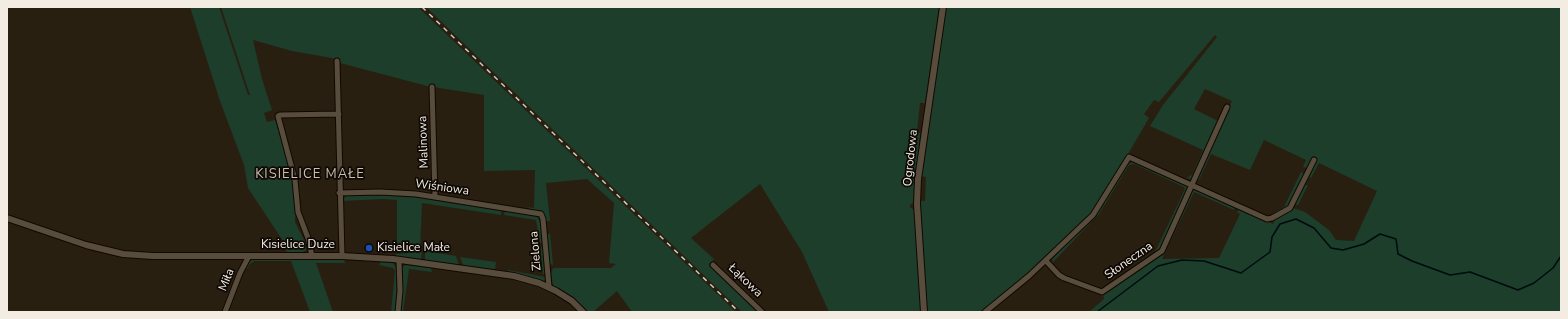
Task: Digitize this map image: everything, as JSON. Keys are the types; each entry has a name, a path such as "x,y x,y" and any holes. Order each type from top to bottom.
{"street":[{"name":"Ogrodowa","path":"924,312 917,204 918,179 943,7"},
{"path":"337,61 342,256"},
{"name":"Malinowa","path":"432,87 435,197"},
{"name":"Słoneczna","path":"1046,261 1059,275 1064,278 1102,292 1162,251 1227,107"},
{"path":"312,256 308,238 298,212 295,180 278,116 338,114"},
{"path":"985,312 1046,261 1093,215 1129,157 1193,184 1267,219 1272,218 1290,208 1314,160"},
{"name":"Wiśniowa","path":"340,193 387,193 435,197 541,214"},
{"name":"Zielona","path":"541,214 543,219 549,287"},
{"name":"Kisielice Duże","path":"7,218 86,245 123,254 153,256 342,256 400,261 514,276 549,287 568,299 584,312"},
{"name":"Miła","path":"225,312 240,273 249,256"},
{"path":"398,312 400,292 400,261"},
{"name":"Łąkowa","path":"713,265 762,312"}],"green space":[{"path":"190,7 219,7 248,95 250,95 221,7 418,7 736,312 632,312 617,291 593,312 589,312 568,294 553,285 551,274 553,268 611,268 616,264 609,263 614,203 587,179 546,183 550,221 546,221 545,216 540,210 532,210 526,207 534,208 535,170 484,171 484,95 427,86 340,63 332,58 292,51 253,40 262,79 272,110 264,113 267,122 275,120 286,153 296,196 295,222 307,246 306,250 302,253 287,253 283,241 248,188 244,165 220,101"},
{"path":"426,7 939,7 925,103 920,103 917,132 920,133 914,202 910,205 910,207 914,210 922,312 829,312 802,252 760,184 691,238 714,259 709,265 758,312 742,312"},
{"path":"946,7 1561,7 1561,312 1089,312 1104,299 1101,295 1164,254 1193,190 1235,207 1234,210 1194,192 1162,259 1219,258 1240,214 1237,212 1239,209 1273,224 1276,218 1293,208 1305,212 1329,230 1336,240 1354,241 1377,191 1319,163 1311,178 1308,176 1316,158 1314,157 1307,168 1303,167 1306,160 1264,140 1250,170 1211,154 1199,180 1197,179 1232,101 1205,89 1194,109 1218,121 1192,179 1186,178 1192,175 1203,150 1150,126 1163,105 1217,37 1215,35 1159,102 1154,100 1144,114 1149,118 1110,185 1090,214 1070,235 1033,270 982,312 927,312 920,201 925,201 926,177 921,176"},
{"path":"1133,162 1187,186 1187,193 1160,249 1151,256 1155,252 1185,189 1184,187 1134,164 1129,165 1099,214 1053,263 1052,259 1096,215 1127,164"},
{"path":"1301,172 1304,176 1289,206 1276,213 1275,212 1284,207"},
{"path":"1304,185 1308,185 1298,205 1295,204"},
{"path":"380,194 416,196 501,210 501,215 422,203 420,249 395,252 395,247 390,243 397,244 397,200 383,199 342,201 346,196"},
{"path":"505,211 533,215 537,217 541,223 543,243 540,243 536,220 504,215"},
{"path":"547,234 550,234 553,265 549,264"},
{"path":"540,247 543,247 546,275 543,274"},
{"path":"425,251 456,256 459,265 425,262"},
{"path":"422,252 421,260 396,256 396,254"},
{"path":"460,257 496,262 495,269 492,270 465,266 463,265"},
{"path":"254,259 344,259 345,263 316,263 333,312 310,312 291,261 254,261 248,268 246,268 249,262"},
{"path":"381,262 393,263 397,269 398,291 395,312 391,312 395,271 393,268 379,265"},
{"path":"405,265 431,268 432,272 409,269 403,312 400,312 403,281 402,268"},
{"path":"508,270 545,277 546,279 543,281 508,272"}],"waterway":[{"path":"1097,312 1158,266 1182,260 1204,261 1241,273 1270,252 1272,237 1280,224 1296,219 1314,228 1331,248 1343,250 1364,244 1380,234 1396,239 1398,254 1412,261 1450,275 1470,272 1518,290 1534,283 1553,268 1561,256"}],"railway":[{"path":"422,7 739,312"}],"place":[{"name":"Kisielice Małe","path":"369,248"}],"district":[{"name":"KISIELICE MAŁE","path":"310,175"}]}
